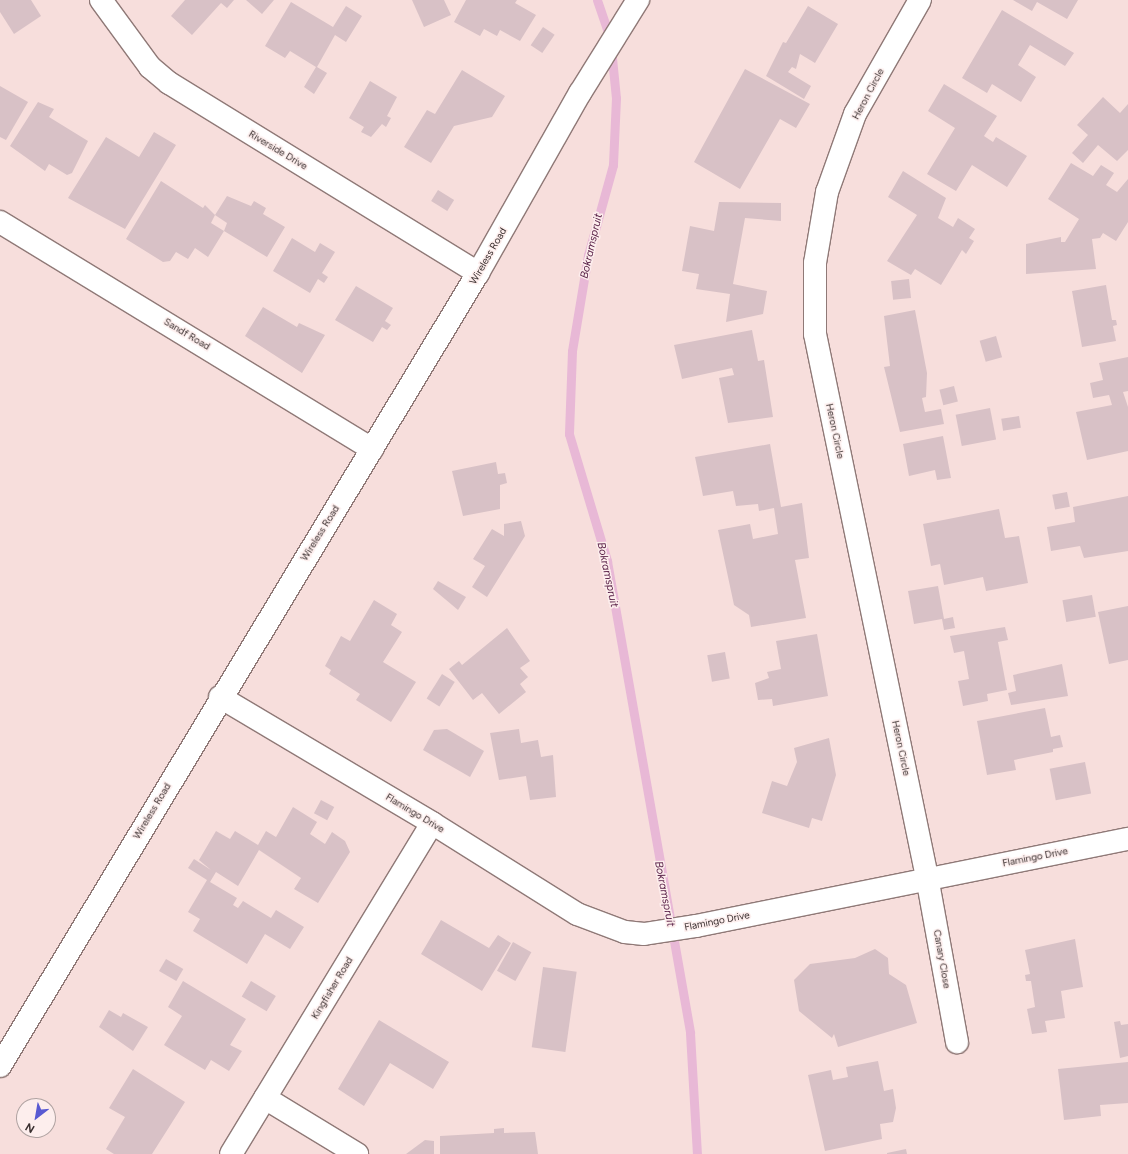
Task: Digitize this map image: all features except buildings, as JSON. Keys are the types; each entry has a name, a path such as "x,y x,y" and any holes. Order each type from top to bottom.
{"street":[{"name":"Riverside Drive","path":"101,0 150,67 169,83 478,273"},
{"name":"Wireless Road","path":"0,1066 220,698 478,273 580,93 638,0"},
{"name":"Heron Circle","path":"920,0 855,114 827,192 815,263 815,334 927,877"},
{"name":"Sandf Road","path":"0,222 372,449"},
{"name":"Flamingo Drive","path":"220,698 432,823 577,914 598,924 644,934 696,926 927,877 1128,840"},
{"name":"Kingfisher Road","path":"231,1154 432,823"},
{"name":"Canary Close","path":"927,877 957,1042"},
{"path":"265,1098 357,1154"}],"waterway":[{"name":"Bokramspruit","path":"597,0 610,38 616,98 613,165 588,255 572,351 569,434 607,561 690,1033 697,1154"}]}
